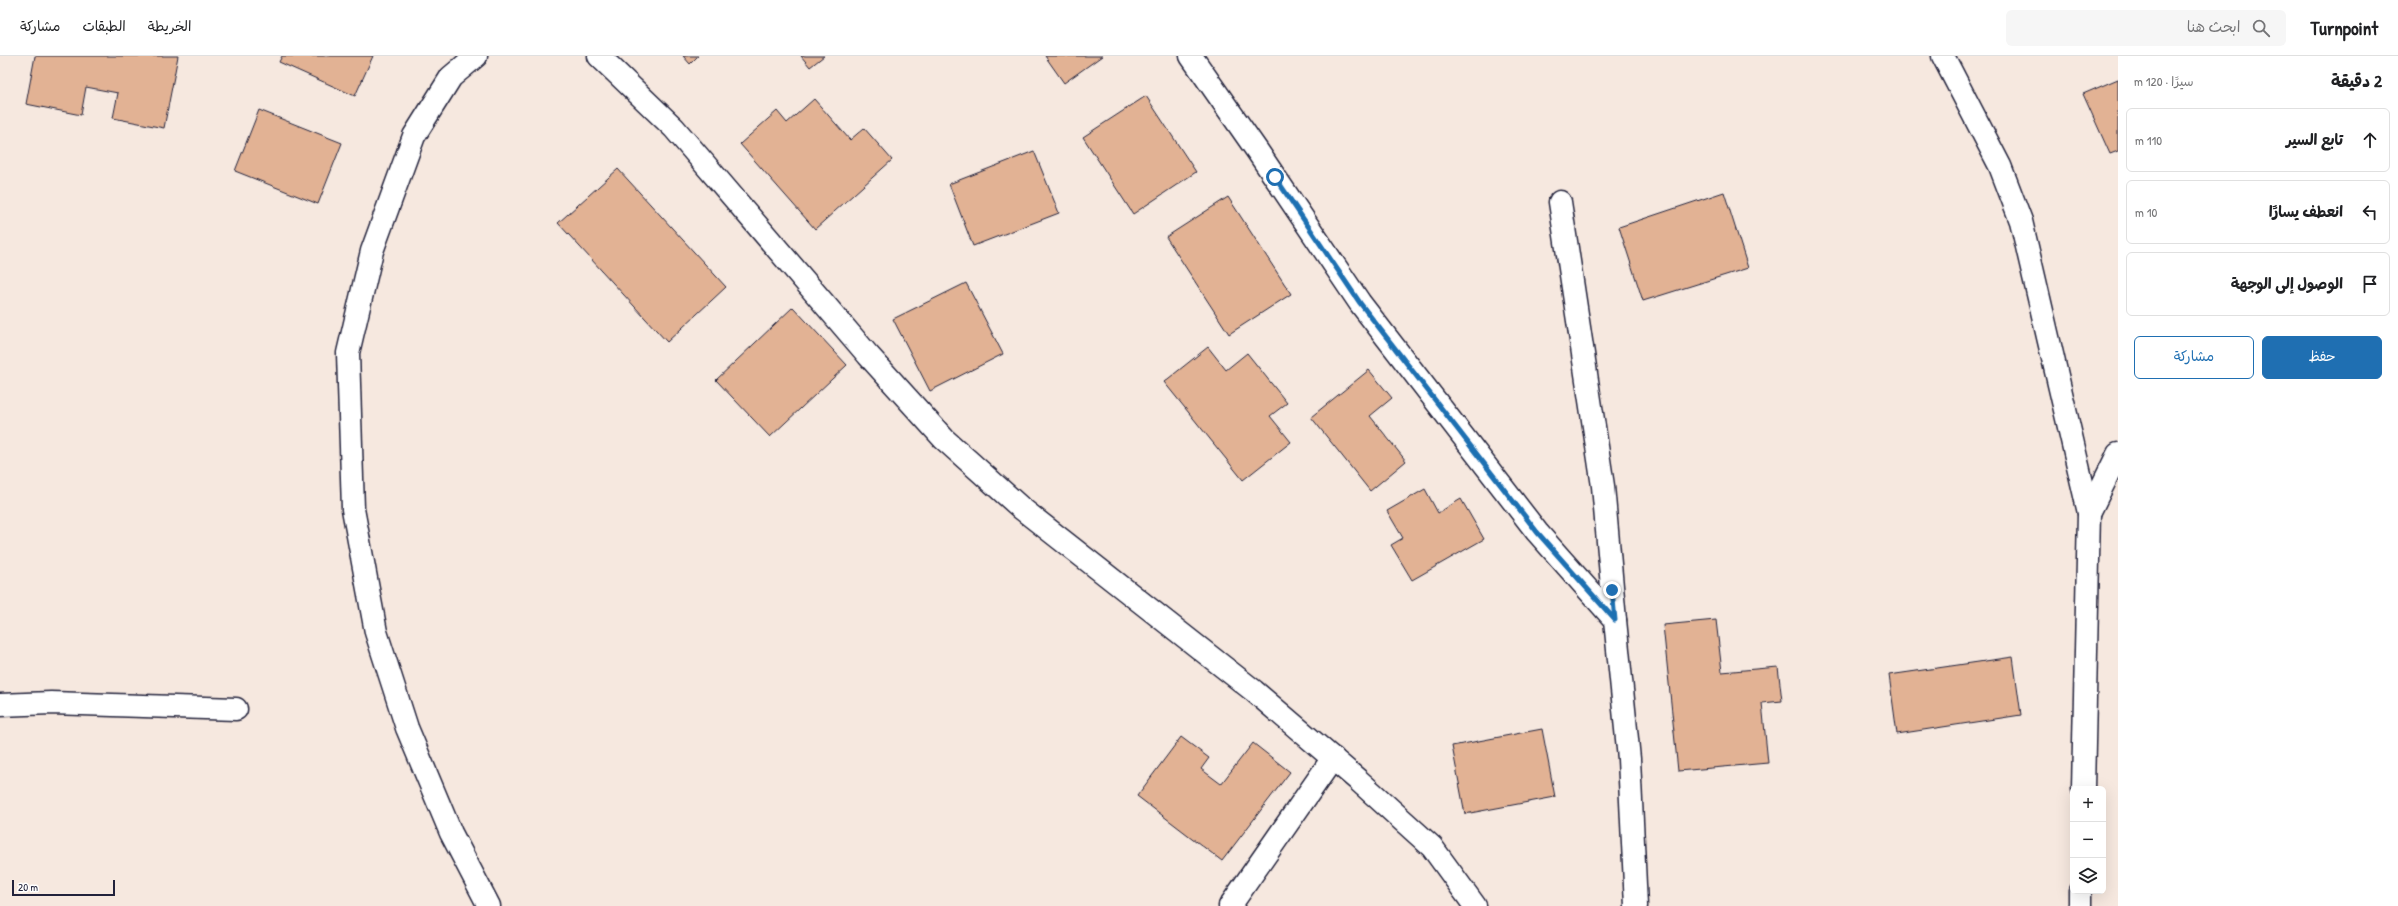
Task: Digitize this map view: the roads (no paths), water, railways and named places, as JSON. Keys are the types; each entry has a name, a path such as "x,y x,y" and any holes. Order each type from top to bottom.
{"street":[{"path":"476,56 451,77 414,136 372,251 348,353 353,509 376,632 407,728 451,833 489,906"},
{"path":"599,56 674,128 868,355 944,439 1021,508 1254,691 1333,758 1432,847 1475,906"},
{"path":"1191,56 1360,303 1537,532 1615,620"},
{"path":"1943,56 2000,166 2021,221 2089,513 2083,786"},
{"path":"1560,202 1603,486 1629,759 1636,906"},
{"path":"2089,513 2118,454"},
{"path":"0,705 51,703 236,710"},
{"path":"1230,906 1333,758"},
{"path":"2080,894 2080,906"}]}
